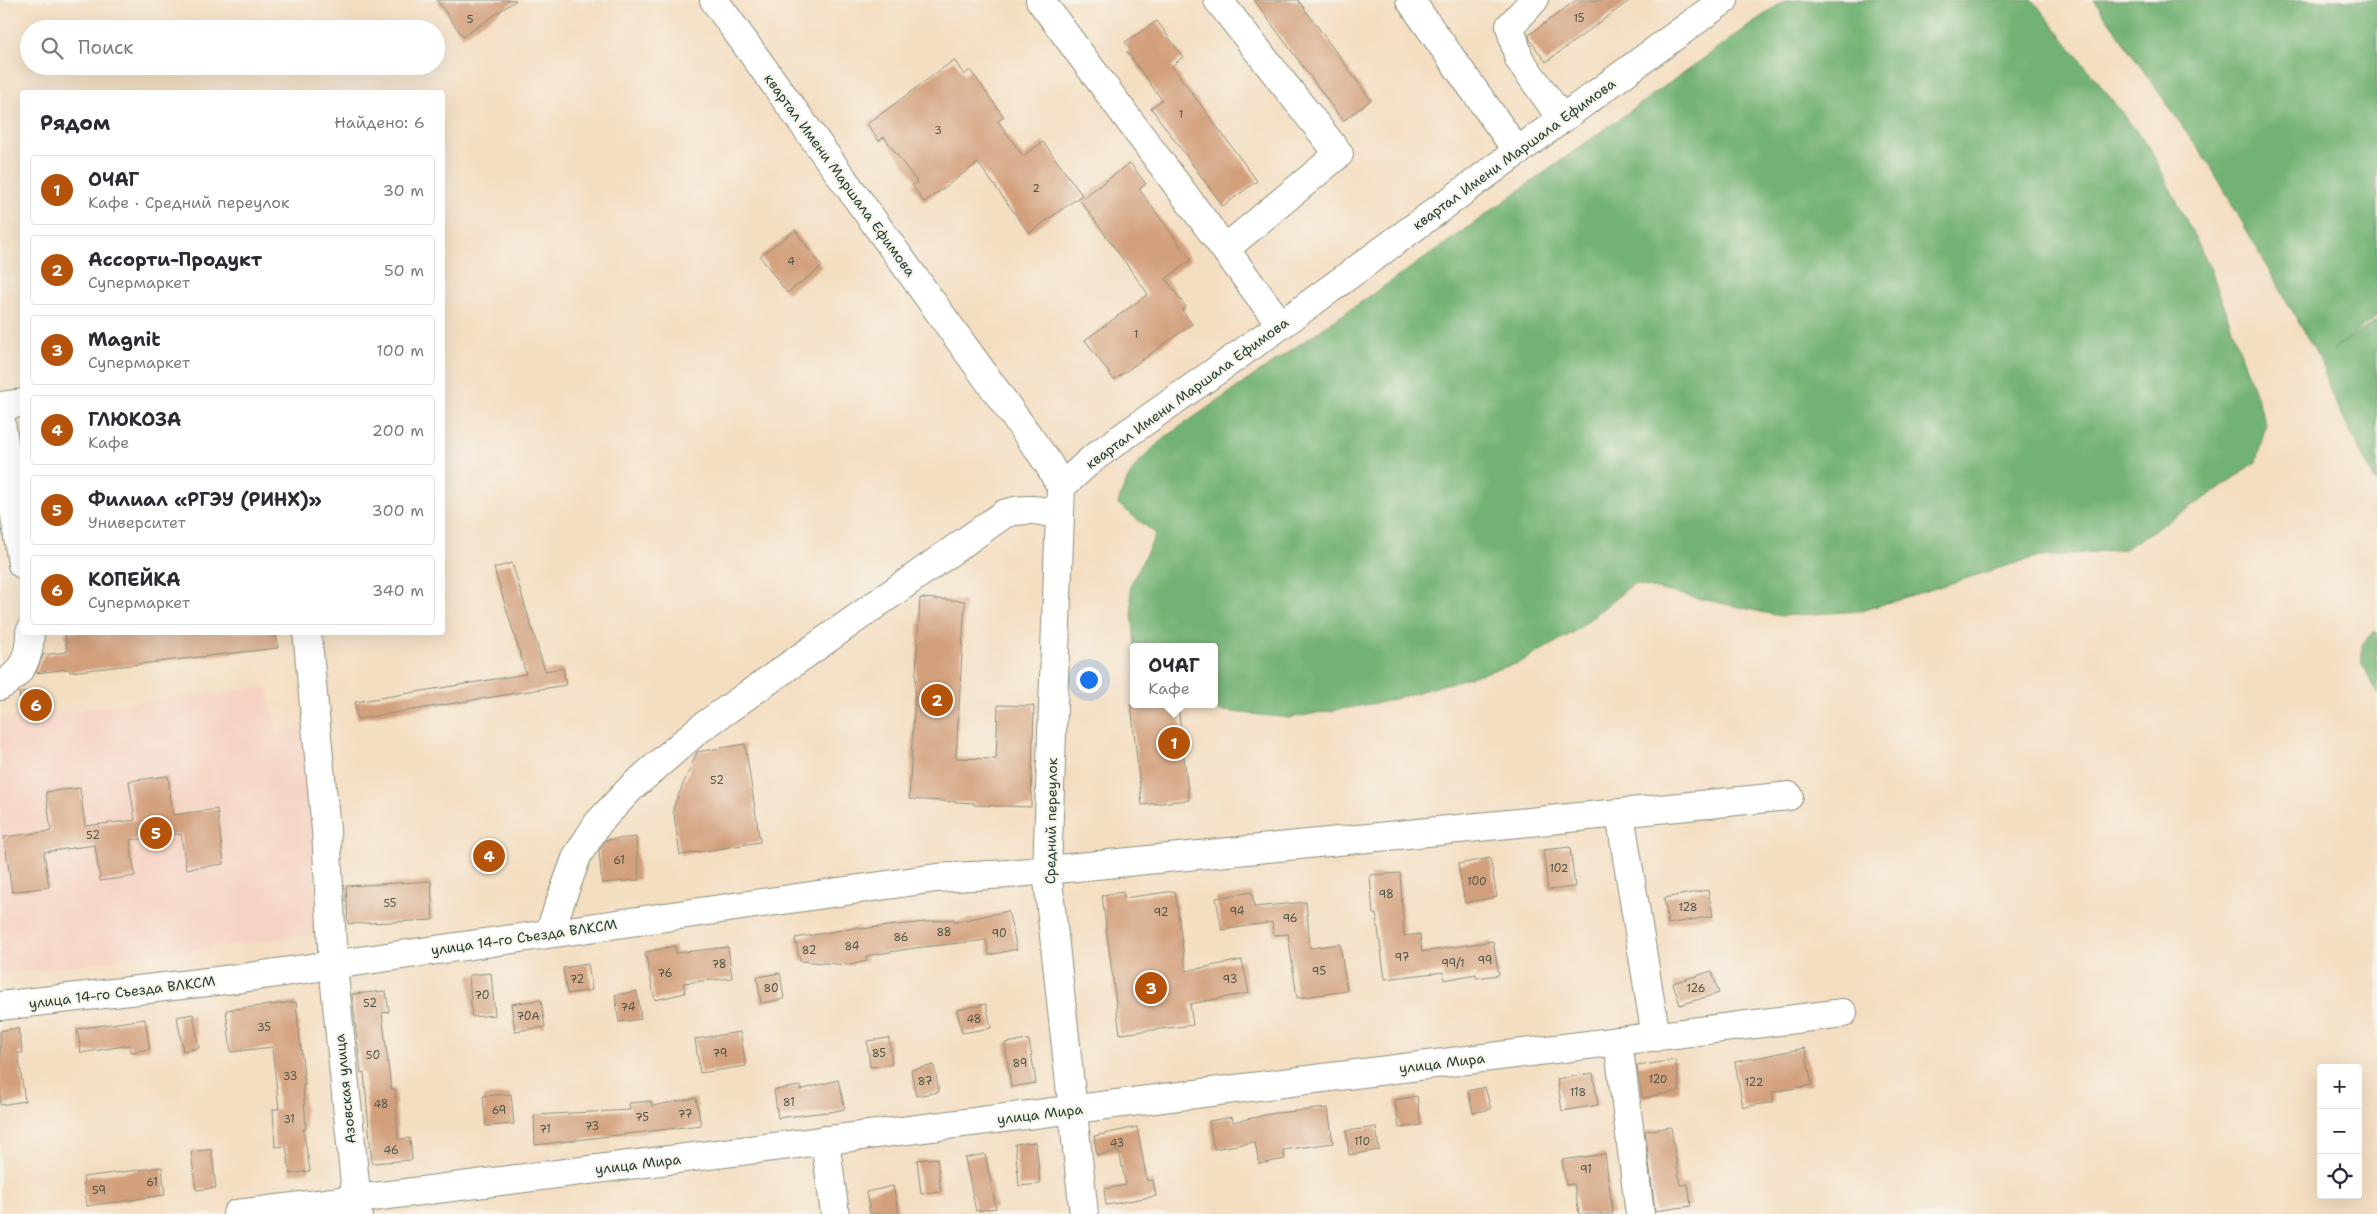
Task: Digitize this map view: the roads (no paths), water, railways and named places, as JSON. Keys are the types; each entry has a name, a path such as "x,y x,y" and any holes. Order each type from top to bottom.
{"street":[{"name":"квартал Имени Маршала Ефимова","path":"714,0 1048,462 1062,487 1093,458 1282,326 1724,0"},
{"path":"1040,0 1282,326"},
{"path":"1218,0 1339,154 1225,249"},
{"path":"1410,0 1518,152"},
{"path":"1534,0 1510,26 1519,59 1562,119"},
{"path":"0,406 20,403"},
{"path":"0,414 20,550"},
{"name":"Средний переулок","path":"1062,487 1047,870 1084,1214"},
{"path":"549,933 577,856 598,822 631,788 698,730 1004,514 1019,509 1060,515"},
{"path":"0,686 13,679 30,652 30,635"},
{"name":"Азовская улица","path":"307,635 326,830 333,965 357,1207"},
{"name":"улица 14-го Съезда ВЛКСМ","path":"0,1006 333,965 936,878 1047,870 1789,796"},
{"path":"1620,814 1656,1037"},
{"name":"улица Мира","path":"237,1214 357,1207 825,1140 1843,1013"},
{"path":"1618,1041 1640,1214"},
{"path":"825,1140 835,1214"}],"place":[{"name":"Ассорти-Продукт","path":"937,700"},
{"name":"КОПЕЙКА","path":"36,705"},
{"name":"ОЧАГ","path":"1174,743"},
{"name":"Филиал «РГЭУ (РИНХ)»","path":"156,833"},
{"name":"ГЛЮКОЗА","path":"489,856"},
{"name":"Magnit","path":"1151,988"}]}
